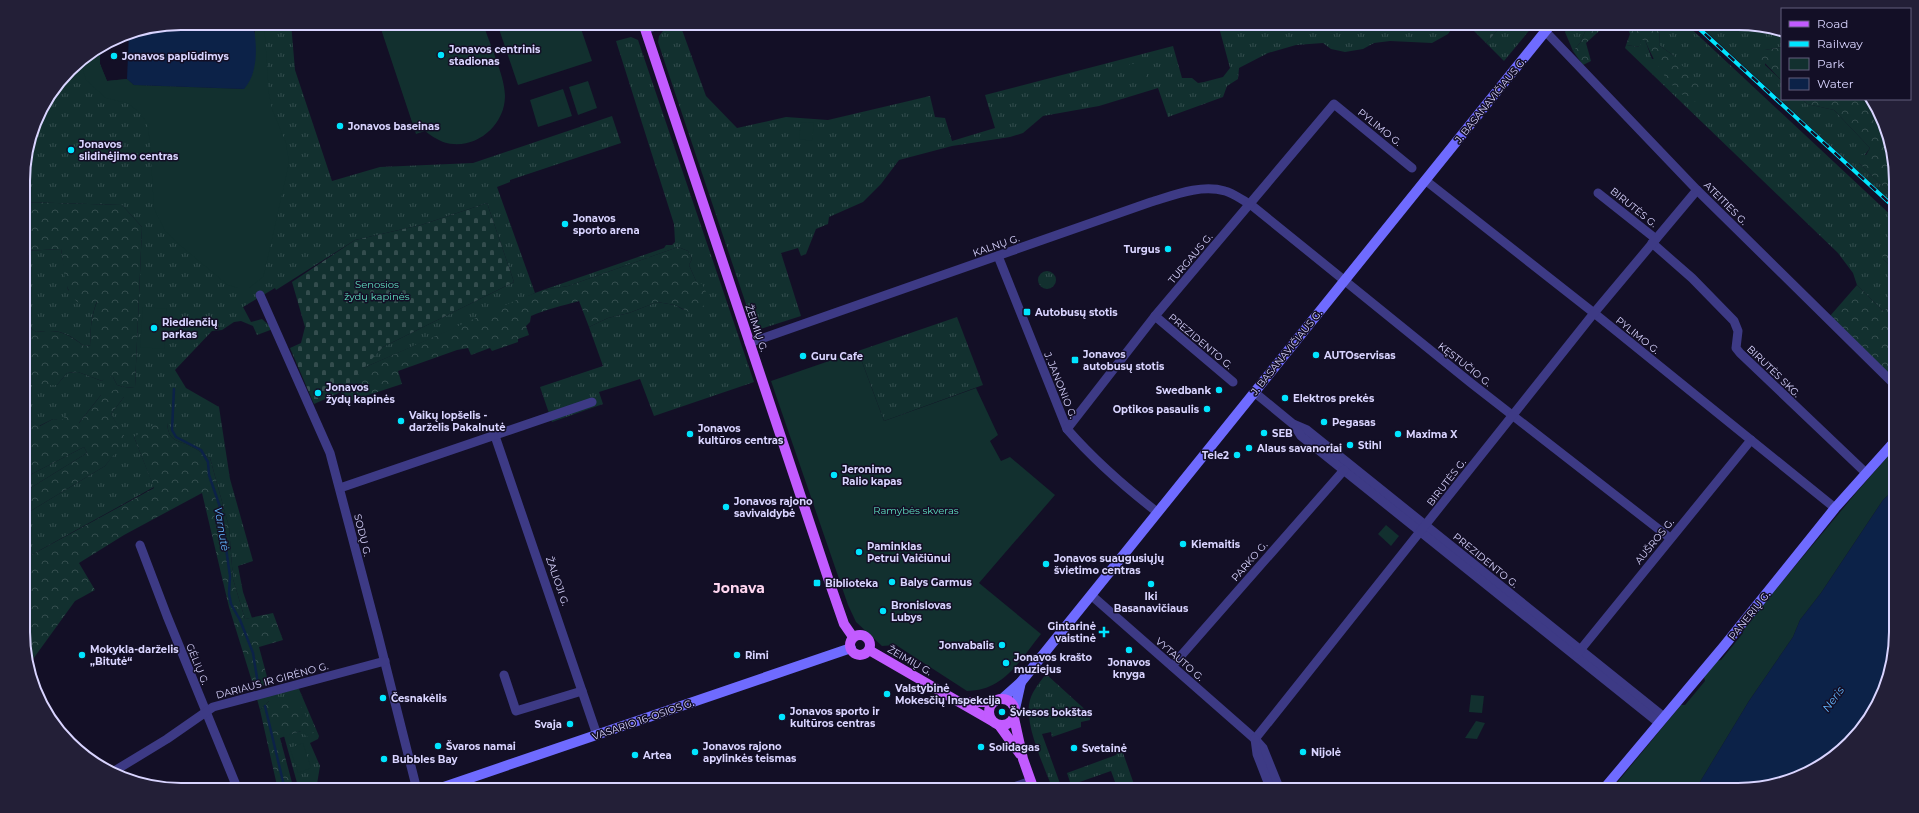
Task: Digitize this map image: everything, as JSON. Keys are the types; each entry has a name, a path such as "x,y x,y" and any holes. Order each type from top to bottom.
{"main road":[{"name":"ŽEIMIŲ G.","path":"645,30 844,624 853,637"},
{"name":"J. BASANAVIČIAUS G.","path":"998,701 1021,682 1546,32"},
{"name":"PANERIŲ G.","path":"1610,783 1835,508 1889,448"},
{"path":"862,635 868,638 870,644 869,650 861,655 855,653 851,648 850,642 853,637 862,635"},
{"name":"VASARIO 16-OSIOS G.","path":"456,783 851,648"},
{"name":"ŽEIMIŲ G.","path":"869,650 995,723"},
{"name":"J. BASANAVIČIAUS G.","path":"1014,714 1021,682"},
{"path":"998,701 989,709 995,723 1023,759"},
{"path":"959,702 1010,702 1014,714 1023,759 1031,783"},
{"path":"995,723 1008,724 1014,714"}],"street":[{"name":"ATEITIES G.","path":"1546,32 1697,190 1889,379"},
{"name":"PYLIMO G.","path":"1334,104 1412,168"},
{"name":"TURGAUS G.","path":"1066,429 1155,316 1334,104"},
{"name":"PYLIMO G.","path":"1425,180 1594,313 1835,508"},
{"name":"KALNŲ G.","path":"749,343 1092,223 1186,192 1207,189 1226,191 1250,204"},
{"name":"BIRUTĖS G.","path":"1255,739 1594,313 1697,190"},
{"name":"BIRUTĖS G.","path":"1598,193 1654,241"},
{"name":"KĘSTUČIO G.","path":"1250,204 1513,416 1670,538"},
{"name":"BIRUTĖS SKG.","path":"1654,241 1734,321 1738,331 1736,348 1740,353 1866,473"},
{"name":"J. JANONIO G.","path":"998,256 1066,429 1122,485 1158,512"},
{"name":"SODŲ G.","path":"260,295 330,453 385,661 415,783"},
{"name":"PREZIDENTO G.","path":"1155,316 1233,382"},
{"name":"PREZIDENTO G.","path":"1254,392 1293,424 1306,430 1423,529 1662,720"},
{"path":"340,488 592,402"},
{"name":"PREZIDENTO G.","path":"1293,424 1301,436 1423,529"},
{"name":"ŽALIOJI G.","path":"495,436 597,735"},
{"name":"AUŠROS G.","path":"1577,653 1751,440"},
{"name":"PARKO G.","path":"1172,666 1344,470"},
{"name":"GĖLIŲ G.","path":"140,546 235,783"},
{"name":"VYTAUTO G.","path":"1091,596 1255,739 1263,748 1277,783"},
{"name":"DARIAUS IR GIRĖNO G.","path":"118,769 167,739 206,712 221,704 385,661"},
{"path":"504,675 516,711 582,691"},
{"path":"1255,739 1257,754 1267,783"}],"green space":[{"path":"264,30 269,94 272,109 286,143 289,163 263,277 249,288 238,288 228,285 165,231 154,208 150,143 148,128 145,120 138,111 127,103 106,98 86,80 82,66 100,53 100,64 107,81 127,79 134,85 244,89 255,31"},
{"path":"292,30 295,70 332,181 380,167 473,163 612,116 621,143 510,180 510,182 497,187 535,293 361,369 383,347 514,282 487,203 421,225 355,240 276,290 275,288 243,307 251,322 262,319 273,329 257,335 253,326 241,321 234,322 222,330 212,331 175,370 186,388 219,407 230,479 253,561 238,566 243,592 252,618 245,619 233,579 229,527 210,458 193,447 171,437 167,423 134,437 154,487 30,556 30,511 105,466 125,439 111,414 124,397 101,395 78,424 53,419 39,426 30,421 30,385 57,385 67,373 78,372 102,381 106,375 113,377 117,385 135,387 142,227 122,205 30,202 30,171 38,132 50,105 67,81 81,67 100,53 100,64 107,81 127,79 134,85 244,89 255,31"},
{"name":"Jonavos centrinis stadionas","path":"381,30 486,30 500,69 504,88 504,107 500,118 485,134 476,140 465,143 454,144 443,142 425,131 416,134"},
{"path":"499,30 581,30 592,61 518,85"},
{"path":"682,30 706,96 737,128 786,117 828,120 930,96 935,117 945,118 952,141 995,128 985,95 1173,46 1182,78 1192,78 1198,83 1223,77 1230,68 1220,31 1451,30 1448,34 1432,43 1390,41 1374,43 1363,49 1345,52 1331,49 1323,43 1296,45 1268,53 1239,68 1238,79 1227,86 1223,97 1168,117 1158,88 1099,106 1043,116 1023,133 1010,137 952,146 899,160 881,184 863,202 829,217 828,224 816,229 806,254 801,256 798,248 781,253 801,316 757,330 754,328 658,42 659,36 663,31"},
{"path":"1473,30 1498,30 1486,43"},
{"path":"1498,30 1530,30 1504,61 1486,43"},
{"path":"1566,30 1586,30 1580,43 1573,51 1565,32"},
{"path":"1586,30 1600,30 1586,43 1591,61 1583,65 1573,51 1580,43"},
{"path":"1628,30 1660,30 1659,45 1674,56 1702,89 1700,100 1693,102 1670,83 1653,58 1645,40 1641,40 1640,47 1626,45 1630,34"},
{"path":"1660,30 1692,30 1889,213 1889,252 1883,259 1889,264 1889,308 1883,311 1857,285 1853,273 1838,253 1625,48 1626,45 1639,47 1641,39 1645,40 1652,59 1674,56 1659,45"},
{"path":"1705,30 1748,30 1781,36 1781,47 1765,50 1765,65 1781,80 1781,100 1803,100 1807,104 1834,110 1870,148 1859,163 1889,192 1889,199"},
{"path":"631,37 638,40 754,382 654,416 640,379 599,392 603,404 552,422 540,387 603,366 589,327 608,318 629,313 657,302 675,305 684,310 696,281 689,265 692,259 688,251 678,247 568,286 543,290 664,248 666,245 672,245 675,242 674,224 616,41"},
{"path":"1781,47 1781,80 1760,58 1765,50"},
{"path":"1130,64 1146,64 1146,78 1130,78"},
{"path":"588,81 597,108 578,115 569,87"},
{"path":"563,89 572,116 538,127 530,100"},
{"path":"1803,100 1863,100 1874,121 1879,126 1884,142 1889,171 1889,192 1859,163 1860,155 1866,155 1870,148 1834,110 1807,104"},
{"path":"1863,100 1866,100 1879,126 1874,121"},
{"path":"801,122 814,123 812,141 799,139"},
{"path":"30,202 122,205 142,227 135,387 117,385 113,377 107,376 102,381 78,372 67,373 57,385 30,385 30,328 36,332 56,331 72,337 84,346 91,345 91,323 97,302 82,305 71,294 66,280 61,249 30,251"},
{"name":"Senosios žydų kapinės","path":"487,203 514,282 383,347 341,392 314,404 290,348 301,343 305,327 292,282 355,240 421,225"},
{"path":"678,247 688,251 692,259 689,265 696,281 702,284 707,294 707,303 693,314 675,305 657,302 629,313 608,318 589,327 579,301 549,309 531,316 530,322 526,326 529,335 518,339 518,342 492,351 490,348 471,355 468,348 457,350 398,371 402,384 344,403 341,392 361,369 519,299 543,290 568,286"},
{"path":"61,249 68,290 97,301 91,323 91,345 84,346 72,337 56,331 36,332 30,328 30,251"},
{"path":"1886,249 1889,249 1889,264 1883,259 1882,253"},
{"path":"1047,271 1051,272 1055,276 1055,284 1051,288 1047,289 1043,288 1039,284 1038,280 1039,276 1043,272"},
{"path":"1857,285 1883,311 1889,308 1889,375 1830,316"},
{"name":"Riedlenčių parkas","path":"143,307 167,309 164,349 140,347"},
{"path":"957,317 983,385 884,421 858,351"},
{"name":"Ramybės skveras","path":"858,351 884,421 976,388 998,435 990,441 1001,461 1010,457 1055,495 979,583 1041,634 1010,672 991,686 980,690 967,691 896,645 882,646 856,622 848,605 771,381"},
{"path":"117,389 123,391 124,397 111,414 126,439 105,466 30,511 30,488 87,453 84,447 30,475 30,420 40,426 53,419 62,420 68,413 74,415 79,423 101,395"},
{"path":"161,420 167,423 171,437 193,447 210,458 229,527 233,579 245,619 273,613 283,640 259,647 269,684 254,688 229,607 202,493 124,535 79,563 95,590 75,601 33,660 30,642 30,556 154,488 134,437"},
{"path":"84,447 87,453 30,488 30,475"},
{"path":"1889,455 1889,494 1883,500 1821,593 1800,620 1793,637 1749,701 1700,782 1617,783 1681,705 1685,705 1705,681 1704,677 1717,661 1721,660 1743,633 1743,629"},
{"path":"1386,525 1399,536 1391,546 1378,534"},
{"path":"1046,674 1090,714 1090,720 1081,722 1081,727 1052,737 1051,732 1042,734 1060,783 1050,783 1032,733 1029,710 1030,700 1037,686"},
{"path":"295,688 299,689 319,736 318,739 310,743 320,766 317,783 297,783 284,736 301,731 314,732 269,701 260,710 257,699"},
{"path":"1471,695 1484,696 1482,713 1469,712"},
{"path":"269,701 299,702 314,732 307,737 301,731 280,738 292,783 276,783 260,710"},
{"path":"1476,721 1485,723 1477,739 1465,738"},
{"path":"303,743 311,768 298,773 290,748"},
{"path":"1122,750 1134,783 1115,783 1111,771 1077,783 1070,783 1067,773 1116,755 1118,751"}],"water":[{"path":"171,30 254,30 256,58 249,82 244,89 134,85 127,79 129,39 151,33"},
{"name":"Neris","path":"1889,494 1889,642 1884,671 1878,690 1864,716 1852,732 1838,746 1814,763 1796,772 1758,782 1698,783 1749,701 1793,637 1800,620 1821,593 1883,500"}],"waterway":[{"name":"Varnutė","path":"174,389 172,430 176,437 201,450 208,462 209,475 220,507 230,576 229,594 231,604 240,620 253,653 258,684"},
{"name":"Varnutė","path":"265,706 283,783"}],"railway":[{"path":"1701,30 1889,203"}],"place":[{"name":"Jonavos centrinis stadionas","path":"441,55"},
{"name":"Jonavos paplūdimys","path":"114,56"},
{"name":"Jonavos baseinas","path":"340,126"},
{"name":"Jonavos slidinėjimo centras","path":"71,150"},
{"name":"Jonavos sporto arena","path":"565,224"},
{"name":"Turgus","path":"1168,249"},
{"name":"Autobusų stotis","path":"1027,312"},
{"name":"Riedlenčių parkas","path":"154,328"},
{"name":"AUTOservisas","path":"1316,355"},
{"name":"Guru Cafe","path":"803,356"},
{"name":"Jonavos autobusų stotis","path":"1075,360"},
{"name":"Swedbank","path":"1219,390"},
{"name":"Jonavos žydų kapinės","path":"318,393"},
{"name":"Elektros prekės","path":"1285,398"},
{"name":"Optikos pasaulis","path":"1207,409"},
{"name":"Vaikų lopšelis - darželis Pakalnutė","path":"401,421"},
{"name":"Pegasas","path":"1324,422"},
{"name":"SEB","path":"1264,433"},
{"name":"Jonavos kultūros centras","path":"690,434"},
{"name":"Maxima X","path":"1398,434"},
{"name":"Stihl","path":"1350,445"},
{"name":"Alaus savanoriai","path":"1249,448"},
{"name":"Tele2","path":"1237,455"},
{"name":"Jeronimo Ralio kapas","path":"834,475"},
{"name":"Jonavos rajono savivaldybė","path":"726,507"},
{"name":"Kiemaitis","path":"1183,544"},
{"name":"Paminklas Petrui Vaičiūnui","path":"859,552"},
{"name":"Jonavos suaugusiųjų švietimo centras","path":"1046,564"},
{"name":"Balys Garmus","path":"892,582"},
{"name":"Biblioteka","path":"817,583"},
{"name":"Iki Basanavičiaus","path":"1151,584"},
{"name":"Bronislovas Lubys","path":"883,611"},
{"name":"Gintarinė vaistinė","path":"1104,632"},
{"name":"Jonvabalis","path":"1002,645"},
{"name":"Jonavos knyga","path":"1129,650"},
{"name":"Mokykla-darželis „Bitutė“","path":"82,655"},
{"name":"Rimi","path":"737,655"},
{"name":"Jonavos krašto muziejus","path":"1006,663"},
{"name":"Valstybinė Mokesčių Inspekcija","path":"887,694"},
{"name":"Česnakėlis","path":"383,698"},
{"name":"Šviesos bokštas","path":"1002,712"},
{"name":"Jonavos sporto ir kultūros centras","path":"782,717"},
{"name":"Svaja","path":"570,724"},
{"name":"Švaros namai","path":"438,746"},
{"name":"Solidagas","path":"981,747"},
{"name":"Svetainė","path":"1074,748"},
{"name":"Jonavos rajono apylinkės teismas","path":"695,752"},
{"name":"Nijolė","path":"1303,752"},
{"name":"Artea","path":"635,755"},
{"name":"Bubbles Bay","path":"384,759"}],"district":[{"name":"Jonava","path":"739,588"}]}
